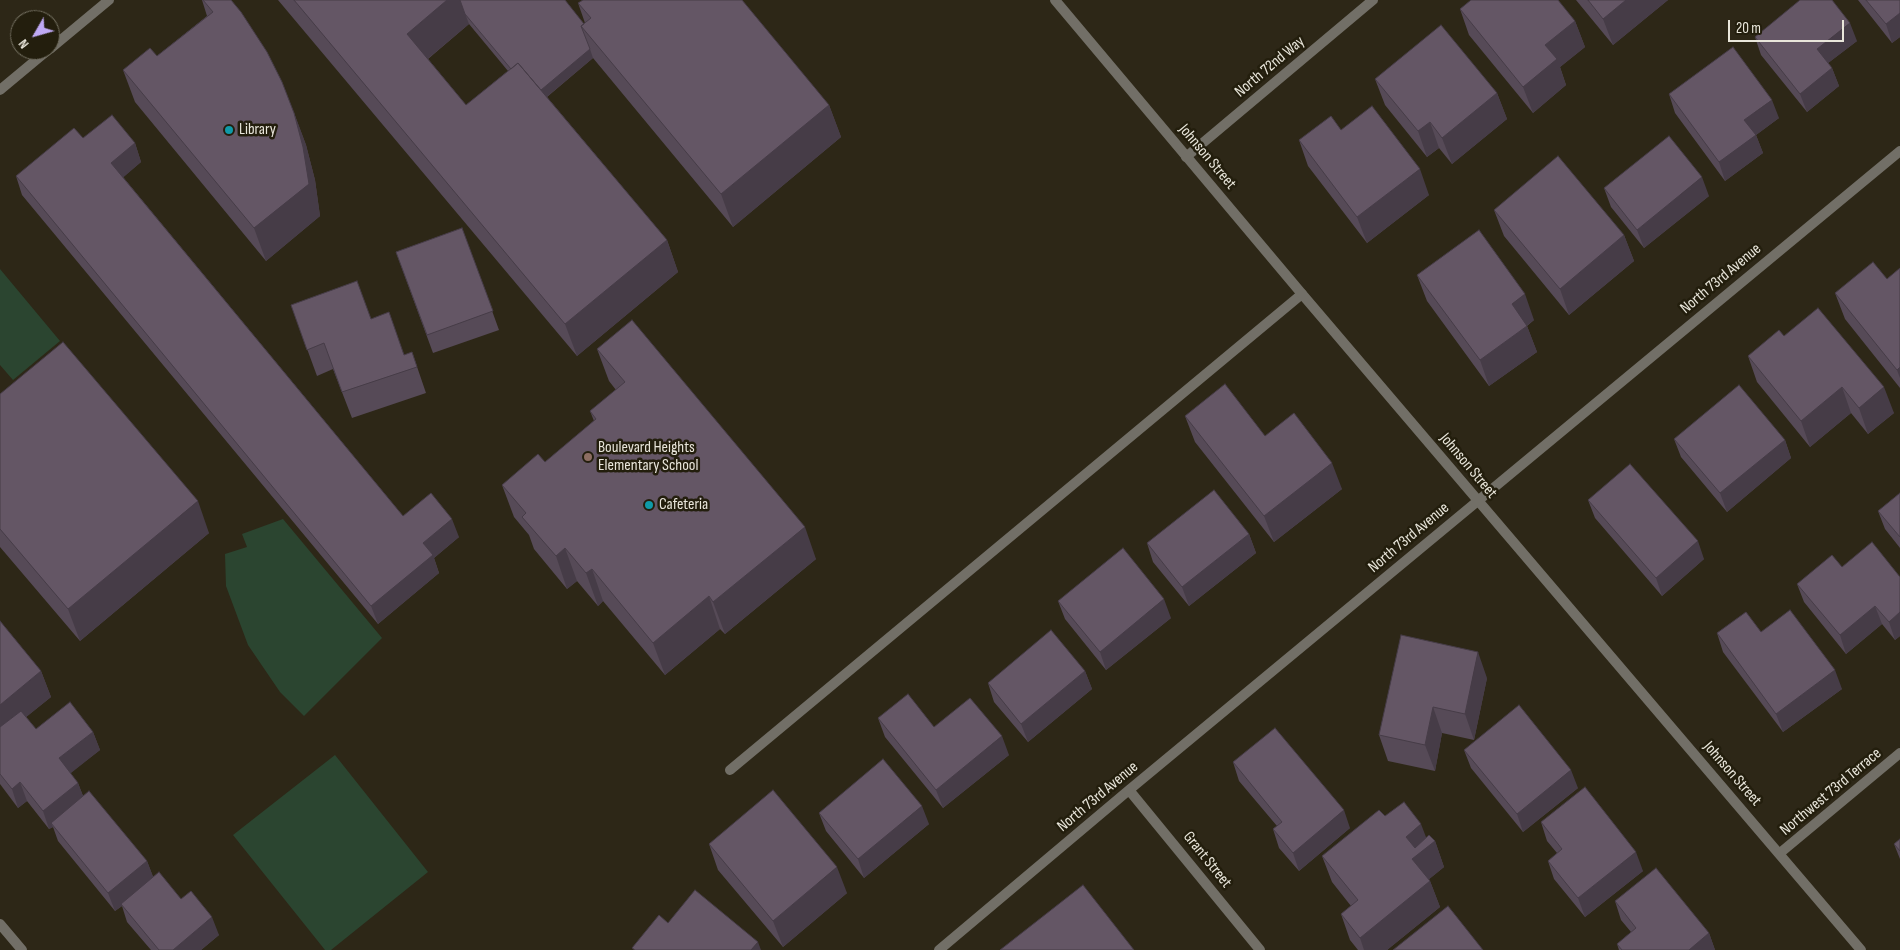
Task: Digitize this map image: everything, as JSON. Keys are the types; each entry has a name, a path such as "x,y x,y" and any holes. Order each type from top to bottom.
{"street":[{"path":"60,40 109,0"},
{"name":"Johnson Street","path":"1055,0 1302,294 1861,950"},
{"name":"North 72nd Way","path":"1186,157 1373,0"},
{"path":"0,90 36,60"},
{"name":"North 73rd Avenue","path":"939,950 1129,790 1900,151"},
{"path":"730,770 1302,294"},
{"name":"Northwest 73rd Terrace","path":"1780,853 1900,753"},
{"name":"Grant Street","path":"1129,790 1260,950"},
{"path":"0,924 22,950"}],"green space":[{"path":"0,269 60,341 13,380 0,365"},
{"path":"283,519 382,638 304,716 280,692 248,645 226,586 225,554 247,547 242,534"},
{"path":"335,755 428,872 331,950 325,950 233,835"}],"building":[{"name":"Library","path":"203,0 231,0 241,12 267,52 282,82 294,113 303,147 309,184 254,228 123,70 150,48 157,56 213,12"},
{"path":"294,0 447,0 407,34 466,105 518,63 667,240 565,324"},
{"path":"460,0 565,0 584,24 581,26 590,49 541,90 518,63 511,69 465,14"},
{"path":"583,0 742,0 829,105 721,194 581,26 591,18 578,3"},
{"path":"1471,0 1558,0 1575,21 1545,45 1557,59 1523,87 1460,9"},
{"path":"1588,0 1626,0 1603,19"},
{"path":"1800,0 1832,0 1850,23 1817,49 1832,68 1800,94 1755,37"},
{"path":"1866,0 1900,0 1900,13 1886,24"},
{"path":"1441,25 1497,93 1442,138 1430,122 1418,131 1375,79"},
{"path":"1733,47 1772,100 1744,120 1756,135 1719,162 1669,94"},
{"path":"1372,106 1420,169 1357,217 1299,140 1331,116 1341,130"},
{"path":"112,115 135,143 111,163 403,516 431,493 452,519 423,543 433,555 371,606 16,176 74,128 83,138"},
{"path":"1669,136 1702,177 1637,230 1604,188"},
{"path":"1558,156 1624,235 1560,289 1494,210"},
{"path":"462,228 493,311 427,335 396,252"},
{"path":"1479,230 1525,294 1512,304 1527,326 1480,360 1417,275"},
{"path":"1873,262 1887,279 1900,268 1900,367 1897,370 1835,293"},
{"path":"357,281 371,319 389,312 404,355 412,352 417,367 342,392 324,343 307,350 291,305"},
{"path":"1818,308 1884,387 1859,408 1842,387 1801,421 1748,356 1779,330 1784,336"},
{"name":"Cafeteria","path":"632,320 805,527 713,602 709,596 653,643 592,569 586,573 565,548 556,556 522,517 526,513 502,485 538,454 545,462 596,419 590,411 625,382 597,349"},
{"path":"63,342 198,501 68,609 0,529 0,394"},
{"path":"1225,384 1265,436 1294,413 1332,463 1264,516 1185,416"},
{"path":"1739,385 1785,440 1720,493 1674,439"},
{"path":"1630,464 1698,541 1656,578 1588,500"},
{"path":"1214,490 1249,534 1182,587 1147,543"},
{"path":"1900,493 1900,537 1878,511"},
{"path":"1872,542 1900,577 1900,612 1889,622 1875,606 1840,635 1797,584 1832,555 1842,567"},
{"path":"1123,548 1164,599 1100,652 1058,601"},
{"path":"1790,610 1835,670 1776,714 1717,633 1746,612 1761,632"},
{"path":"0,621 41,671 0,705"},
{"path":"1051,630 1085,671 1021,724 988,683"},
{"path":"1401,635 1478,652 1465,714 1433,707 1425,745 1379,735"},
{"path":"908,694 934,727 970,698 1002,736 936,790 878,718"},
{"path":"70,702 93,732 59,758 78,783 43,811 20,782 12,789 0,774 0,727 21,711 36,729"},
{"path":"1519,705 1571,770 1517,814 1464,750"},
{"path":"1275,728 1344,810 1293,853 1273,829 1282,822 1233,762"},
{"path":"883,759 922,806 858,859 819,813"},
{"path":"1585,787 1636,852 1578,898 1548,861 1562,849 1541,822"},
{"path":"773,790 837,867 773,921 709,844"},
{"path":"89,791 147,861 108,893 51,823"},
{"path":"1404,802 1421,824 1406,837 1415,848 1429,835 1435,841 1412,859 1430,881 1360,938 1341,914 1358,900 1322,856 1379,810 1385,816"},
{"path":"1900,839 1900,851 1894,844"},
{"path":"1656,868 1709,933 1689,950 1622,950 1617,944 1636,928 1615,901"},
{"path":"159,872 181,899 191,891 212,917 173,950 159,950 121,904"},
{"path":"1083,885 1134,950 1000,950"},
{"path":"695,890 758,942 751,950 635,950 632,948 659,915 668,923"},
{"path":"1448,906 1483,950 1393,950"}],"place":[{"name":"Library","path":"229,130"},
{"name":"Boulevard Heights Elementary School","path":"588,457"},
{"name":"Cafeteria","path":"649,505"}]}
